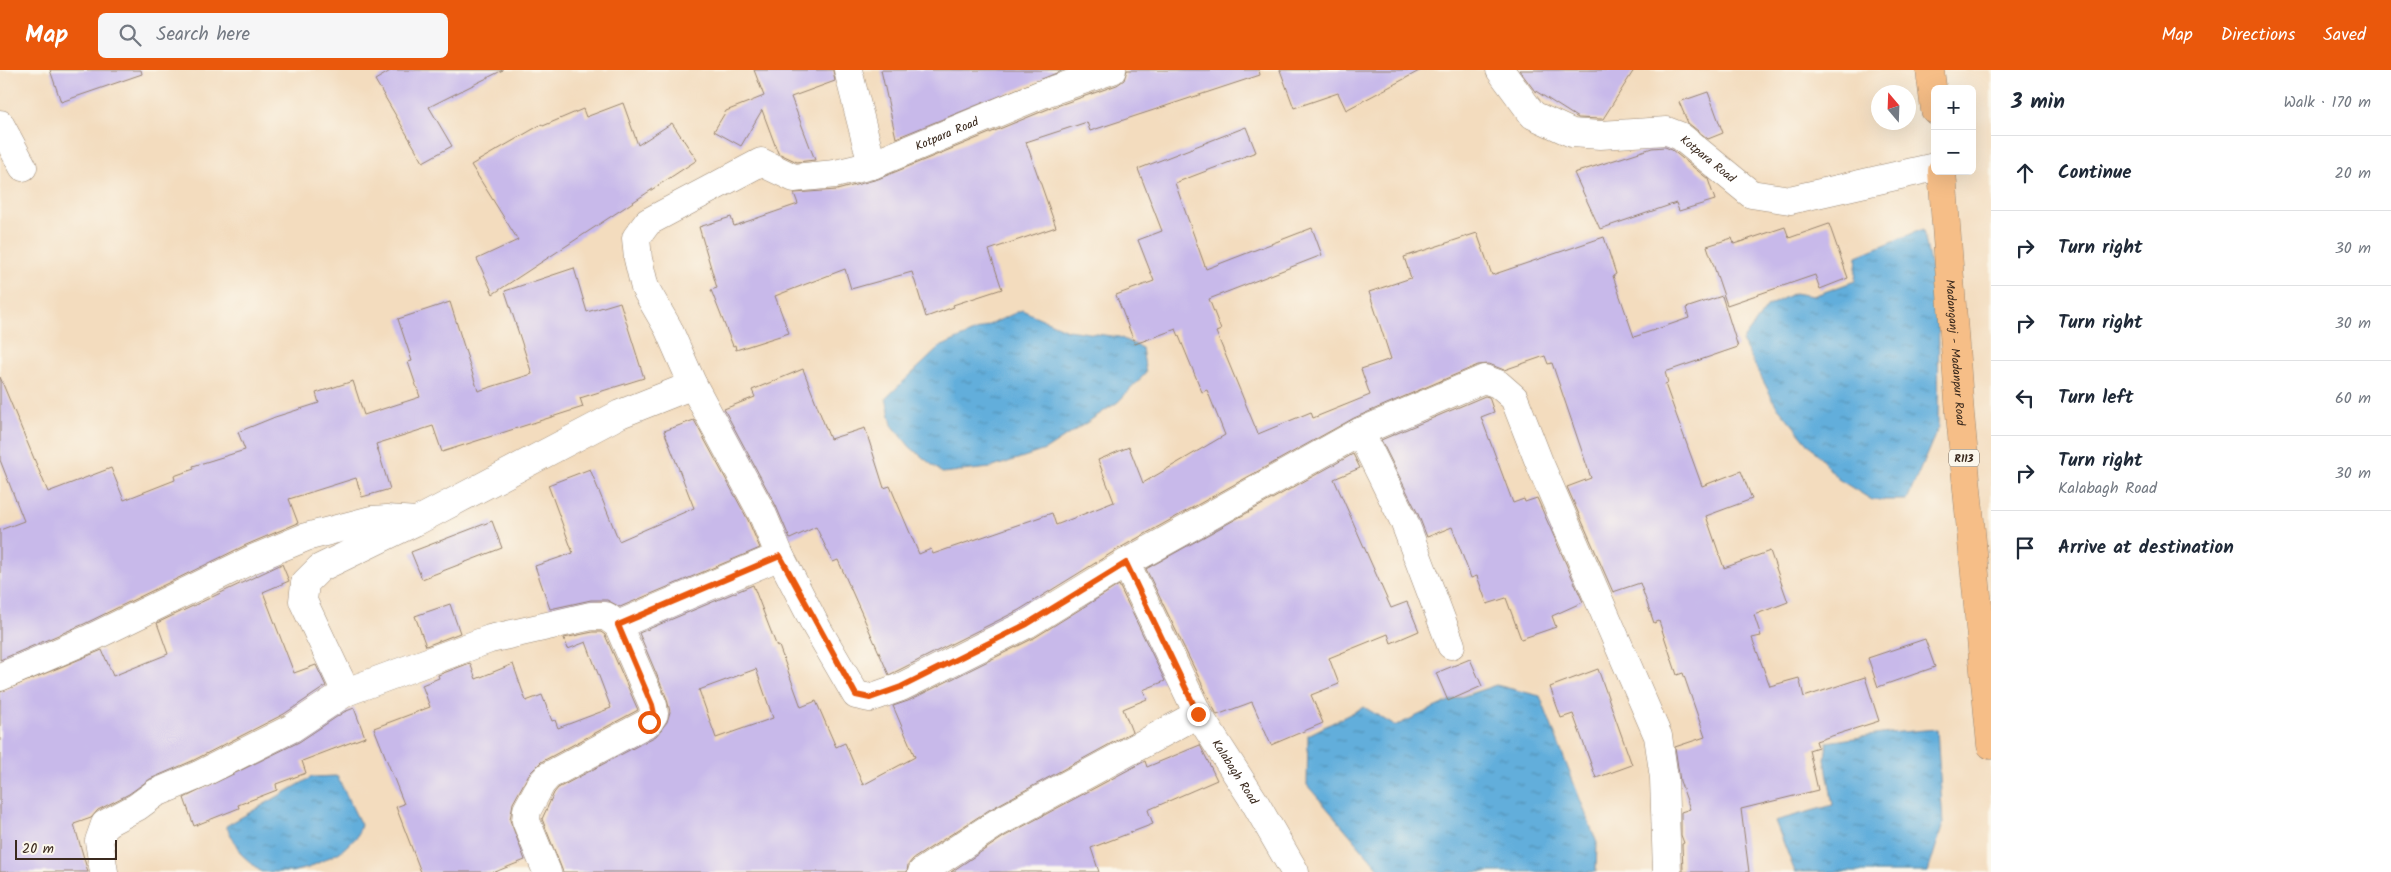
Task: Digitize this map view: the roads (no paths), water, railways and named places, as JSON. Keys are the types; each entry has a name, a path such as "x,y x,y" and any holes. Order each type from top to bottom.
{"main road":[{"path":"1930,70 1932,85"},
{"name":"Madanganj - Madanpur Road","path":"1942,175 1960,414 1991,745"}],"street":[{"path":"848,70 872,165"},
{"name":"Kotpara Road","path":"693,385 668,328 643,281 636,238 648,222 761,162 794,178 835,174 872,165 1042,94 1112,70"},
{"name":"Kotpara Road","path":"1500,70 1533,115 1572,132 1600,136 1667,131 1680,136 1751,194 1790,200 1931,168"},
{"path":"0,124 23,166"},
{"path":"346,692 303,601 305,583 320,568 417,521 620,414 693,385 762,513 780,556 856,695 870,698 901,687 1027,624 1126,563 1360,432 1484,380 1498,384 1514,398 1539,462 1658,736 1664,778 1667,872"},
{"path":"1360,432 1404,522 1451,645"},
{"path":"0,677 91,638 254,559 306,537 371,520 386,518 417,521"},
{"path":"618,625 780,556"},
{"name":"Kalabagh Road","path":"1126,563 1198,714 1254,801 1295,872"},
{"path":"104,872 99,841 105,824 137,807 156,793 199,775 292,728 346,692 490,639 591,616 606,616 618,625 652,705 654,714 649,722 548,776 541,784 527,810 526,821 546,872"},
{"path":"922,872 998,823 1198,714"}],"water":[{"path":"1923,229 1939,308 1938,428 1907,500 1872,500 1838,479 1776,405 1742,341 1768,306 1794,293 1813,296 1855,281 1857,256"},
{"path":"1022,310 1067,330 1119,337 1142,348 1146,373 1118,402 1045,450 990,468 942,473 910,447 892,425 886,398 940,347"},
{"path":"1496,685 1540,696 1597,843 1596,872 1382,872 1307,785 1308,735 1364,707 1395,726 1449,701"},
{"path":"1937,729 1943,824 1928,872 1795,872 1775,821 1833,805 1825,759 1827,742 1889,733"},
{"path":"337,776 361,825 357,837 340,852 308,868 291,872 261,872 241,854 226,826 312,777"}]}
